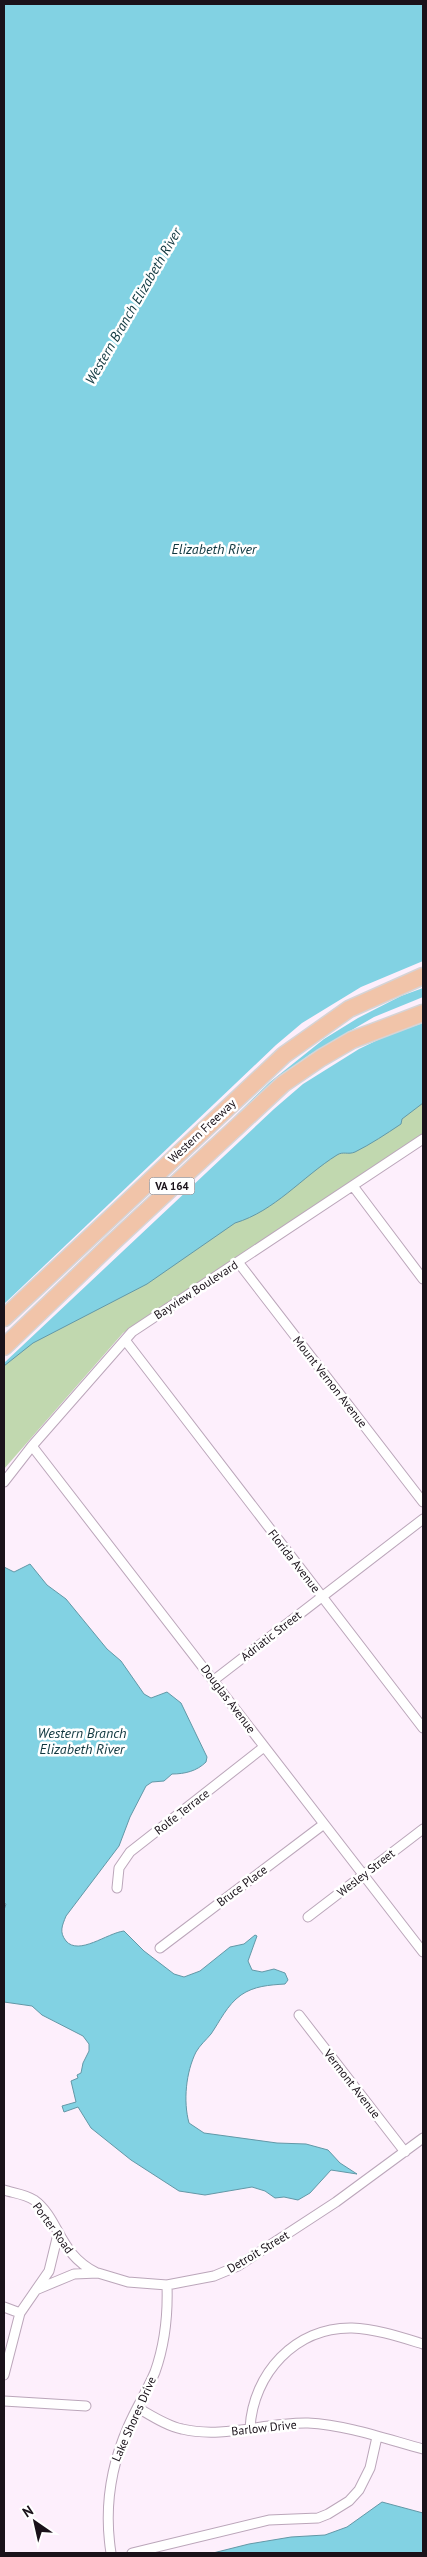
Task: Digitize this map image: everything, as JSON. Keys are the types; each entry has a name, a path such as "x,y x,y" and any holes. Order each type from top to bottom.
{"highway":[{"name":"Western Freeway","path":"4,1318 284,1055 350,1009 423,976"},
{"path":"352,1040 382,1021 423,1006"},
{"name":"Western Freeway","path":"4,1347 265,1099 307,1067 352,1040 423,1013"}],"street":[{"name":"Bayview Boulevard","path":"4,1482 32,1446 124,1340 136,1330 423,1140"},
{"path":"353,1186 423,1279"},
{"name":"Mount Vernon Avenue","path":"238,1262 423,1502"},
{"name":"Florida Avenue","path":"124,1340 423,1728"},
{"name":"Douglas Avenue","path":"32,1446 423,1952"},
{"name":"Adriatic Street","path":"214,1680 423,1519"},
{"name":"Rolfe Terrace","path":"117,1888 119,1868 130,1852 264,1748"},
{"name":"Bruce Place","path":"160,1948 324,1824"},
{"name":"Wesley Street","path":"308,1917 423,1829"},
{"name":"Vermont Avenue","path":"299,2016 405,2152"},
{"name":"Detroit Street","path":"38,2289 74,2274 98,2273 128,2282 167,2285 196,2282 238,2266 336,2202 423,2138"},
{"name":"Porter Road","path":"4,2190 32,2199 44,2212 80,2263 98,2273"},
{"path":"4,2375 20,2313 49,2271 58,2234"},
{"name":"Lake Shores Drive","path":"111,2553 108,2502 110,2480 122,2440 150,2384 161,2349 166,2328 167,2285"},
{"path":"4,2307 20,2313"},
{"path":"250,2428 253,2401 264,2376 282,2355 306,2339 333,2330 353,2328 423,2344"},
{"path":"4,2401 86,2406"},
{"name":"Barlow Drive","path":"138,2408 172,2426 196,2432 220,2433 288,2423 310,2424 339,2427 423,2449"},
{"path":"132,2553 269,2520 318,2518 328,2514 349,2501 359,2490 370,2468 377,2437"}],"green space":[{"path":"423,1095 423,1134 123,1333 4,1469 4,1322"}],"water":[{"name":"Elizabeth River","path":"4,4 423,4 423,1103 402,1119 401,1124 355,1152 337,1155 276,1202 249,1218 235,1223 147,1284 33,1343 4,1366"},
{"name":"Western Branch Elizabeth River","path":"30,1564 47,1585 66,1599 107,1649 121,1661 144,1694 151,1698 167,1692 181,1703 207,1757 206,1762 195,1770 172,1774 164,1781 152,1782 146,1786 130,1817 119,1846 66,1916 62,1935 66,1941 78,1946 86,1945 124,1931 144,1951 174,1974 184,1977 200,1971 230,1947 244,1944 255,1935 257,1936 248,1961 252,1970 262,1972 274,1969 285,1973 288,1980 285,1984 256,1988 241,1995 228,2008 211,2034 198,2049 188,2077 186,2105 189,2123 204,2133 277,2143 306,2144 328,2150 340,2163 357,2174 331,2170 310,2193 298,2200 284,2197 275,2198 265,2191 252,2187 205,2195 179,2191 131,2160 91,2128 78,2107 64,2112 62,2106 76,2102 71,2081 78,2078 77,2075 81,2073 83,2063 89,2051 89,2044 83,2036 42,2015 32,2006 4,2002 4,1910 6,1904 4,1903 4,1567 14,1572"},
{"path":"382,2502 423,2513 423,2553 213,2553 249,2544 291,2537 325,2535 347,2527"}],"pier":[{"path":"423,961 423,988 401,996 358,1018 324,1039 270,1082 233,1118 272,1083 309,1055 374,1017 423,997 423,1023 388,1035 359,1049 303,1084 274,1109 4,1363 4,1304 276,1045 302,1023 361,987"}]}
